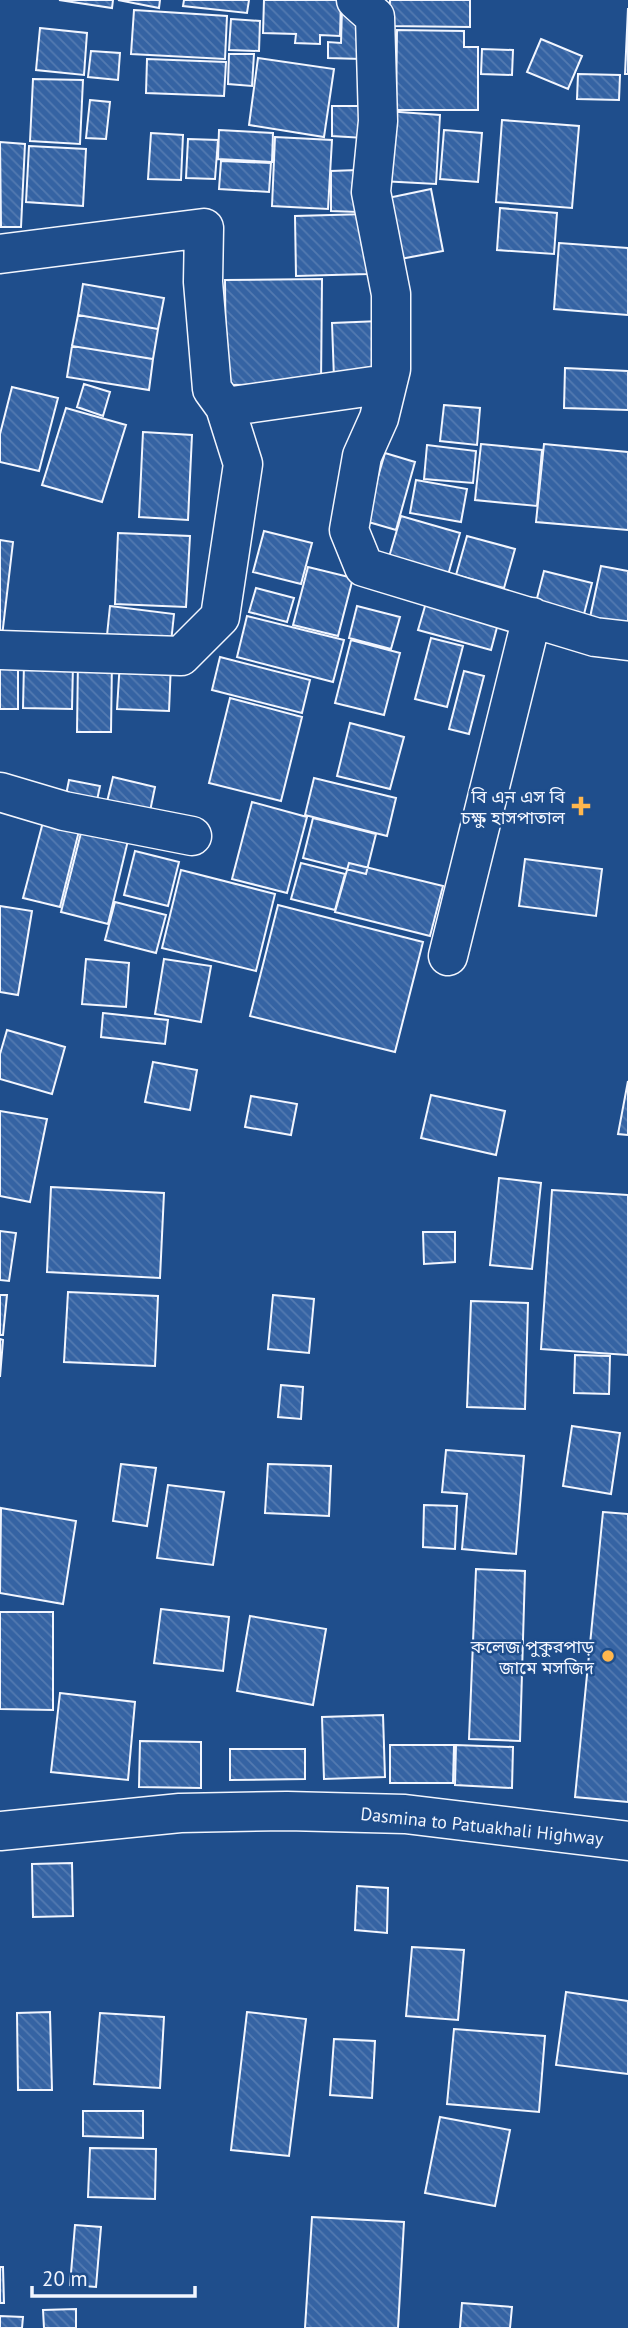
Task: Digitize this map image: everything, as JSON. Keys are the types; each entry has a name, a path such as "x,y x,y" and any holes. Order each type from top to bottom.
{"street":[{"path":"356,0 375,17 378,121 371,192 391,294 391,369 379,418 362,456 349,530 364,567 595,637 628,641"},
{"path":"0,254 204,228 203,282 212,389 225,408 243,464 219,617 181,656 0,650"},
{"path":"225,408 387,384"},
{"path":"448,956 532,617"},
{"path":"0,792 64,811 191,836"},
{"name":"Dasmina to Patuakhali Highway","path":"0,1831 180,1813 287,1811 405,1814 628,1841"}],"building":[{"path":"59,0 113,0 112,8"},
{"path":"118,0 160,0 159,8"},
{"path":"184,0 249,0 247,13 183,6"},
{"path":"264,0 341,0 340,36 320,35 320,44 295,43 296,34 263,33"},
{"path":"390,0 470,0 470,27 389,26"},
{"path":"342,8 364,8 361,59 328,58 328,42 341,43"},
{"path":"628,8 628,74 625,74"},
{"path":"134,10 227,16 225,59 131,54"},
{"path":"231,19 260,21 259,51 229,50"},
{"path":"40,28 87,33 84,75 36,70"},
{"path":"397,30 464,31 464,47 478,47 478,110 396,110"},
{"path":"541,39 582,56 568,89 527,72"},
{"path":"482,49 513,50 512,75 481,74"},
{"path":"91,51 120,53 118,80 88,77"},
{"path":"229,54 254,54 252,86 228,84"},
{"path":"258,58 334,69 324,137 249,125"},
{"path":"147,59 226,62 224,96 146,93"},
{"path":"578,74 620,75 619,100 577,99"},
{"path":"33,79 83,80 80,144 30,141"},
{"path":"90,100 110,102 106,139 86,138"},
{"path":"332,106 365,106 364,138 332,136"},
{"path":"386,111 440,115 436,184 381,181"},
{"path":"502,120 579,126 572,208 496,202"},
{"path":"219,130 273,133 272,162 218,159"},
{"path":"444,130 482,133 478,182 440,179"},
{"path":"151,133 183,135 181,180 148,179"},
{"path":"275,137 332,140 328,209 272,206"},
{"path":"188,139 218,140 215,179 186,178"},
{"path":"0,142 25,144 21,227 1,227"},
{"path":"29,146 86,149 83,206 26,202"},
{"path":"221,161 271,163 269,192 219,189"},
{"path":"357,170 358,212 331,211 331,171"},
{"path":"431,189 443,251 395,260 383,199"},
{"path":"500,208 557,213 554,254 497,250"},
{"path":"367,214 368,274 296,276 295,216"},
{"path":"559,243 628,248 628,315 554,309"},
{"path":"322,279 321,384 226,385 225,280"},
{"path":"83,284 164,298 158,329 78,315"},
{"path":"78,315 158,329 153,359 72,346"},
{"path":"380,321 382,378 334,379 332,323"},
{"path":"72,346 153,359 149,390 67,377"},
{"path":"565,368 628,371 628,410 564,408"},
{"path":"84,384 110,392 103,416 77,407"},
{"path":"12,387 58,398 39,471 0,462 0,434"},
{"path":"444,405 480,408 477,445 440,441"},
{"path":"66,408 126,425 102,502 42,485"},
{"path":"143,432 192,435 188,520 139,517"},
{"path":"481,444 542,450 537,506 475,500"},
{"path":"544,444 628,452 628,530 536,522"},
{"path":"427,445 476,451 473,483 424,479"},
{"path":"385,453 415,462 396,530 365,521"},
{"path":"416,480 467,489 461,522 410,513"},
{"path":"401,516 460,533 448,575 389,557"},
{"path":"264,531 312,543 301,584 253,572"},
{"path":"118,533 190,536 186,607 115,604"},
{"path":"467,536 515,549 504,588 456,575"},
{"path":"0,540 13,542 1,645 0,645"},
{"path":"601,566 628,571 628,630 589,622"},
{"path":"308,567 353,578 338,636 293,625"},
{"path":"544,571 592,583 583,618 535,606"},
{"path":"256,588 294,598 287,622 249,612"},
{"path":"428,596 500,616 491,650 418,630"},
{"path":"110,606 174,614 170,652 106,645"},
{"path":"357,606 400,617 391,649 349,638"},
{"path":"247,616 344,640 333,682 237,657"},
{"path":"431,638 463,646 447,707 415,699"},
{"path":"351,640 400,653 384,715 335,703"},
{"path":"220,657 310,680 302,713 212,690"},
{"path":"78,659 112,660 111,732 77,732"},
{"path":"0,660 18,660 18,709 0,709"},
{"path":"120,661 171,663 169,711 117,709"},
{"path":"24,663 73,664 72,709 23,708"},
{"path":"464,671 484,676 469,734 449,729"},
{"path":"230,698 302,717 281,801 209,783"},
{"path":"350,723 404,737 390,789 337,776"},
{"path":"113,777 155,787 149,816 106,806"},
{"path":"314,778 396,798 387,836 305,815"},
{"path":"69,780 100,786 96,805 65,800"},
{"path":"252,802 307,817 287,893 232,879"},
{"path":"313,818 376,834 366,874 303,858"},
{"path":"84,821 130,832 108,924 61,912"},
{"path":"43,822 79,831 60,907 23,898"},
{"path":"135,851 179,862 168,906 124,895"},
{"path":"525,859 602,869 596,916 519,906"},
{"path":"301,863 345,874 335,910 291,899"},
{"path":"349,863 443,886 430,936 335,912"},
{"path":"181,870 275,894 256,971 162,948"},
{"path":"115,902 166,915 156,953 105,940"},
{"path":"278,905 423,942 395,1052 250,1016"},
{"path":"0,906 32,911 18,995 0,992"},
{"path":"86,959 129,963 126,1007 82,1004"},
{"path":"164,959 211,966 201,1022 155,1014"},
{"path":"103,1013 168,1020 165,1044 101,1037"},
{"path":"7,1030 65,1047 52,1094 0,1079 0,1054"},
{"path":"153,1062 197,1070 190,1110 145,1102"},
{"path":"628,1081 628,1135 618,1134"},
{"path":"431,1095 505,1111 496,1155 421,1138"},
{"path":"251,1096 297,1104 291,1135 245,1127"},
{"path":"0,1111 47,1119 30,1202 0,1196"},
{"path":"499,1178 541,1183 532,1269 490,1265"},
{"path":"51,1187 164,1193 160,1278 47,1272"},
{"path":"552,1190 628,1195 628,1355 541,1349"},
{"path":"0,1231 16,1233 9,1281 0,1280"},
{"path":"423,1232 455,1232 455,1262 424,1264"},
{"path":"68,1292 158,1296 155,1366 64,1362"},
{"path":"0,1295 7,1295 3,1335 0,1335"},
{"path":"273,1295 314,1299 309,1353 268,1349"},
{"path":"471,1301 528,1303 525,1409 467,1407"},
{"path":"0,1339 3,1340 0,1377"},
{"path":"575,1355 610,1356 609,1394 574,1393"},
{"path":"281,1385 303,1387 301,1419 278,1417"},
{"path":"572,1426 620,1433 611,1494 563,1486"},
{"path":"446,1450 524,1456 516,1554 462,1549 467,1494 442,1492"},
{"path":"121,1464 156,1468 147,1526 113,1521"},
{"path":"268,1464 331,1466 329,1516 265,1513"},
{"path":"168,1485 224,1492 213,1565 157,1558"},
{"path":"424,1505 457,1506 455,1549 423,1547"},
{"path":"1,1508 76,1521 63,1604 0,1593"},
{"name":"কলেজ পুকুরপাড় জামে মসজিদ","path":"603,1512 628,1514 628,1802 575,1797"},
{"path":"476,1569 525,1571 520,1741 469,1739"},
{"path":"161,1609 229,1617 223,1671 154,1663"},
{"path":"0,1612 53,1612 53,1710 0,1709"},
{"path":"250,1616 326,1629 313,1705 237,1691"},
{"path":"60,1693 135,1702 128,1780 51,1772"},
{"path":"383,1715 385,1777 324,1779 322,1717"},
{"path":"140,1741 201,1742 201,1788 139,1787"},
{"path":"390,1745 454,1745 453,1783 390,1783"},
{"path":"456,1745 513,1747 512,1788 455,1785"},
{"path":"230,1749 305,1749 305,1779 230,1780"},
{"path":"72,1863 73,1916 33,1917 32,1864"},
{"path":"357,1886 388,1888 387,1933 355,1930"},
{"path":"412,1947 464,1950 458,2020 406,2016"},
{"path":"566,1992 628,2001 628,2074 556,2065"},
{"path":"50,2012 52,2090 18,2090 17,2013"},
{"path":"247,2012 306,2019 289,2156 231,2150"},
{"path":"100,2013 164,2017 160,2088 94,2084"},
{"path":"454,2029 545,2036 539,2112 447,2104"},
{"path":"334,2039 375,2041 372,2098 330,2095"},
{"path":"83,2111 143,2111 143,2138 83,2136"},
{"path":"440,2117 510,2130 495,2206 425,2193"},
{"path":"90,2148 156,2149 155,2199 88,2197"},
{"path":"312,2217 404,2222 398,2328 305,2328"},
{"path":"75,2225 101,2227 96,2287 70,2285"},
{"path":"0,2267 3,2267 4,2303 0,2303"},
{"path":"462,2303 512,2307 510,2328 460,2328"},
{"path":"76,2309 76,2328 44,2328 43,2310"},
{"path":"0,2316 23,2317 22,2328 0,2328"}],"place":[{"name":"বি এন এস বি চক্ষু হাসপাতাল","path":"581,806"},
{"name":"কলেজ পুকুরপাড় জামে মসজিদ","path":"608,1656"}]}
